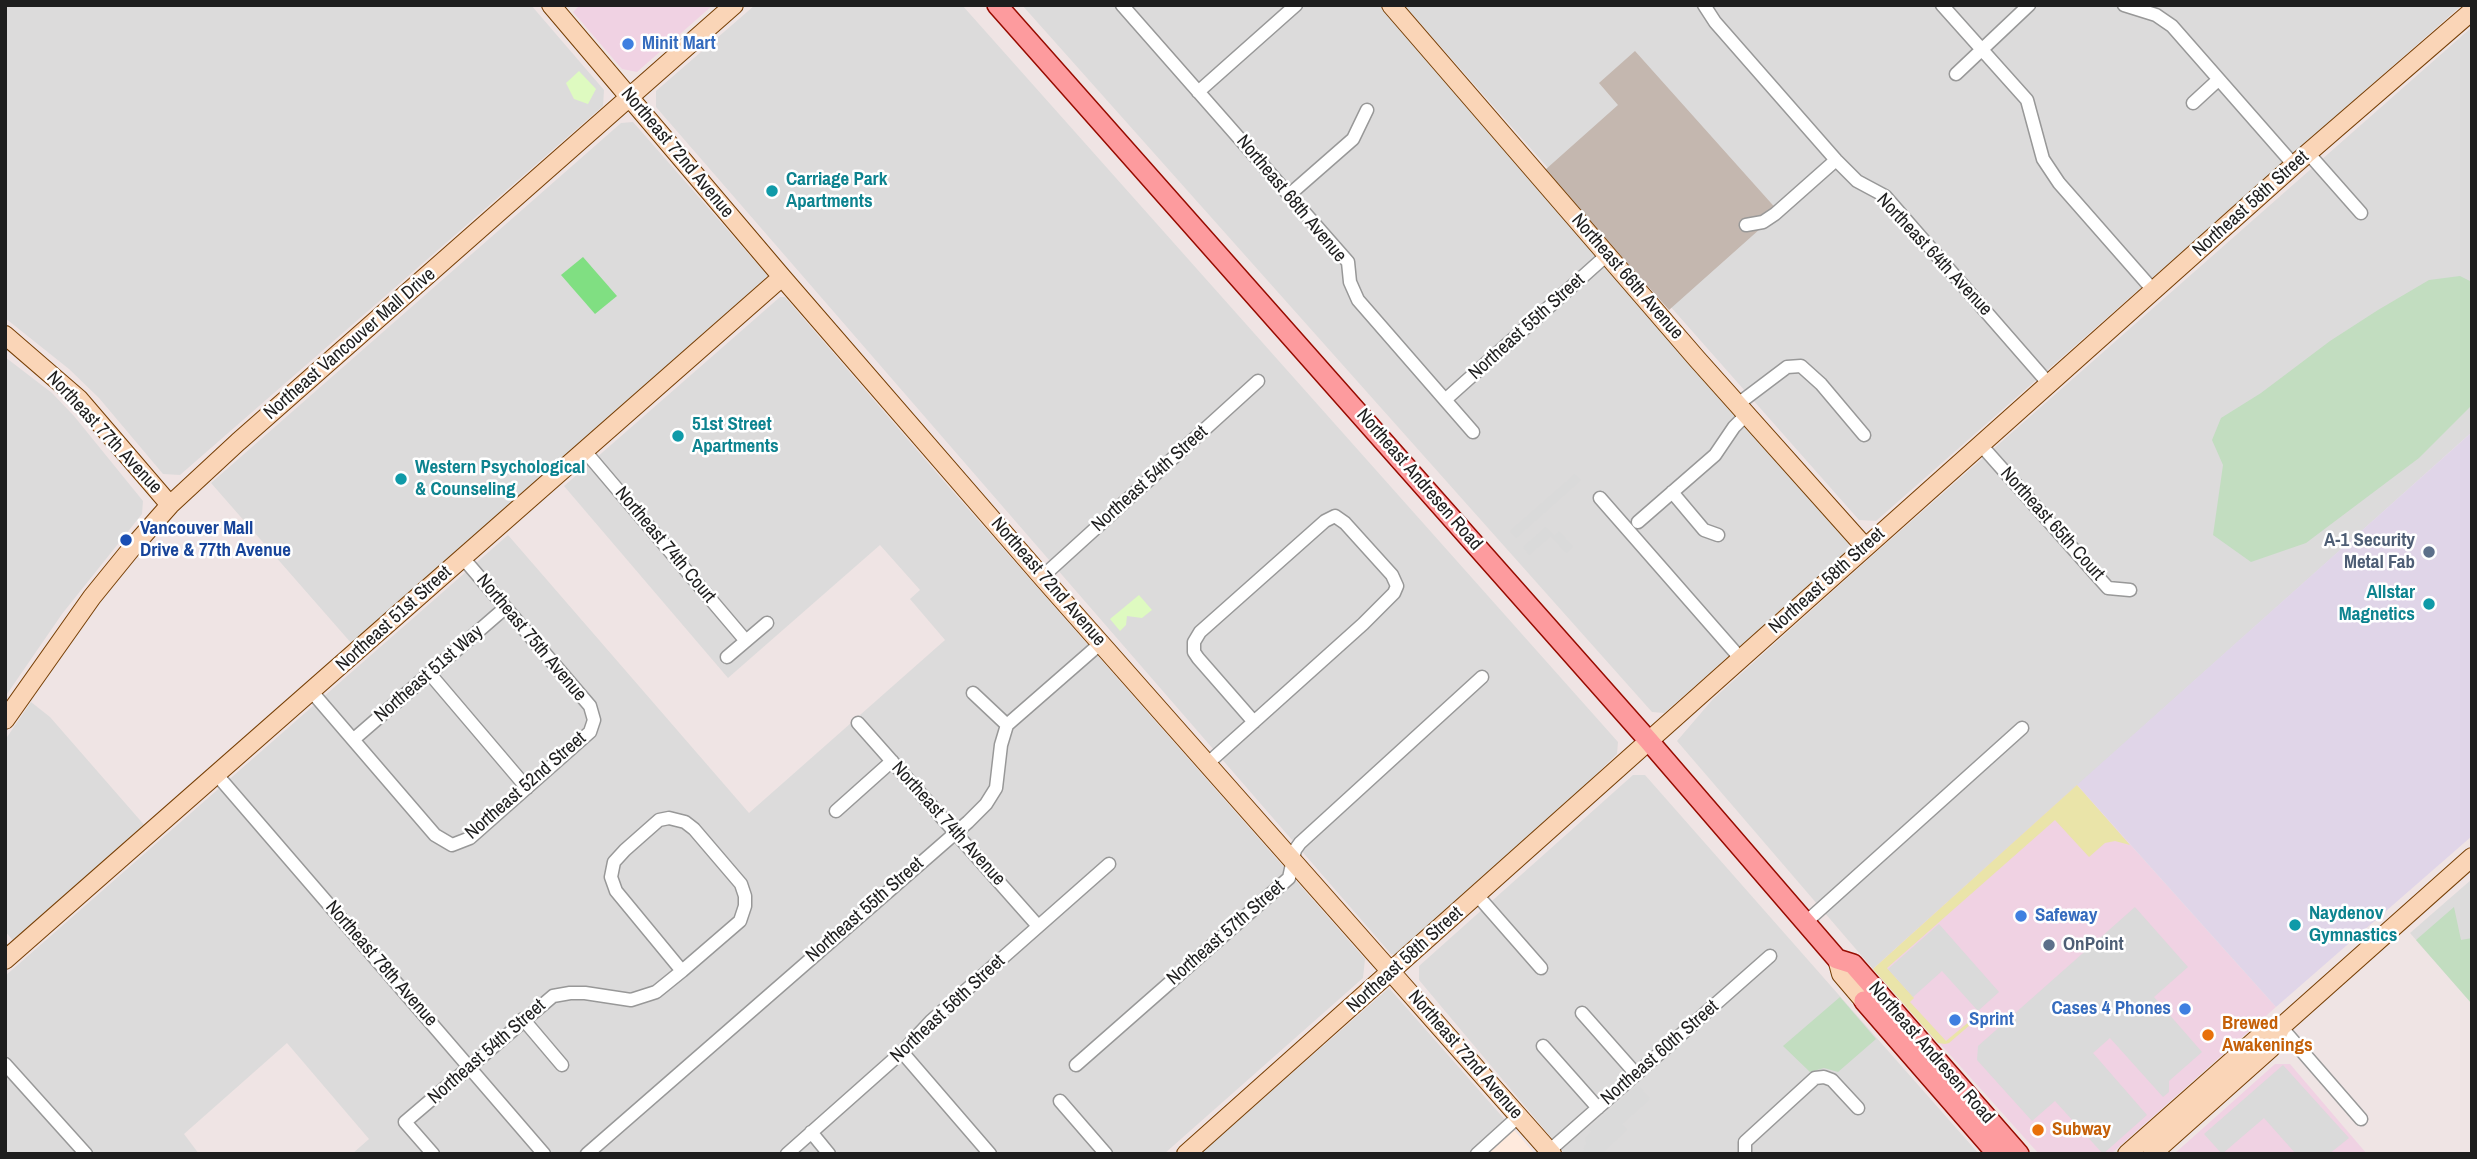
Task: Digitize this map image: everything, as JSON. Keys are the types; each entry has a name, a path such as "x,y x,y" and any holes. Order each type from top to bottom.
{"main road":[{"name":"Northeast Andresen Road","path":"997,5 1838,958 1853,964 2019,1154"},
{"name":"Northeast Andresen Road","path":"1864,1001 1997,1154"}],"street":[{"name":"Northeast 72nd Avenue","path":"551,5 1042,577 1294,859 1550,1152"},
{"name":"Northeast Vancouver Mall Drive","path":"5,719 92,597 170,505 734,5"},
{"name":"Northeast 68th Avenue","path":"1122,5 1348,262 1350,282 1358,300 1473,432"},
{"path":"1198,92 1296,5"},
{"name":"Northeast 66th Avenue","path":"1391,5 1865,547"},
{"name":"Northeast 64th Avenue","path":"1704,5 1715,22 1836,160 1857,181 1885,196 2049,384"},
{"path":"1941,5 2027,100 2043,159 2059,183 2153,290"},
{"path":"1956,74 2029,5"},
{"path":"2124,5 2156,15 2172,26 2218,80 2361,213"},
{"name":"Northeast 58th Street","path":"1186,1154 2153,290 2472,11"},
{"path":"2193,103 2218,80"},
{"path":"1289,195 1353,139 1367,110"},
{"path":"1746,225 1756,224 1775,214 1836,160"},
{"name":"Northeast 55th Street","path":"1446,400 1608,254"},
{"name":"Northeast 51st Street","path":"5,960 782,277"},
{"name":"Northeast 77th Avenue","path":"5,335 79,399 170,505"},
{"path":"1638,522 1715,455 1734,427 1742,409 1789,367 1801,366 1821,384 1864,435"},
{"name":"Northeast 54th Street","path":"1042,577 1258,381"},
{"name":"Northeast 65th Court","path":"1980,445 2108,588 2130,590"},
{"name":"Northeast 74th Court","path":"584,450 746,641"},
{"path":"1672,492 1704,530 1718,535"},
{"path":"1600,498 1741,659"},
{"path":"1207,764 1254,722 1363,624 1394,593 1397,586 1393,576 1344,521 1335,516 1325,521 1200,632 1193,646 1198,658 1254,722"},
{"name":"Northeast 75th Avenue","path":"463,558 590,706 594,720"},
{"name":"Northeast 51st Way","path":"354,740 505,608"},
{"path":"727,657 767,623"},
{"path":"973,692 991,713 1007,725 1101,643"},
{"path":"429,674 527,788"},
{"name":"Northeast 57th Street","path":"1076,1065 1289,878 1295,850 1300,843 1482,677"},
{"path":"312,692 354,740"},
{"name":"Northeast 52nd Street","path":"354,740 435,835 452,845 470,838 527,788 590,732 594,720"},
{"name":"Northeast 74th Avenue","path":"859,723 1038,926"},
{"name":"Northeast 55th Street","path":"587,1154 986,804 996,788 1001,746 1007,725"},
{"path":"1806,922 2022,728"},
{"path":"836,811 892,761"},
{"name":"Northeast 78th Avenue","path":"217,775 544,1154"},
{"name":"Northeast 54th Street","path":"433,1154 405,1122 552,996 585,993 631,1000 656,992 682,971 740,921 745,906 741,884 694,829 668,818 659,820 625,850 614,862 611,877 616,891 682,971"},
{"path":"2127,1154 2260,1036 2281,1027 2472,857"},
{"name":"Northeast 56th Street","path":"787,1154 902,1052 931,1021 1109,864"},
{"path":"1478,895 1541,968"},
{"name":"Northeast 60th Street","path":"1550,1152 1770,956"},
{"name":"Northeast Andresen Road","path":"1838,958 1841,974 1864,1001"},
{"path":"1582,1013 1636,1074"},
{"path":"523,1019 562,1065"},
{"path":"2281,1027 2361,1119"},
{"path":"2152,1154 2270,1048 2281,1027"},
{"path":"1543,1046 1598,1108"},
{"path":"902,1052 990,1154"},
{"path":"5,1063 86,1154"},
{"path":"1744,1151 1745,1142 1815,1078 1832,1080 1858,1108"},
{"path":"1060,1101 1106,1154"},
{"path":"1476,1154 1519,1116"},
{"path":"811,1132 829,1154"}],"shaded area":[{"path":"5,5 531,5 604,90 603,106 180,475 163,474 99,398 69,369 5,318"},
{"path":"580,5 713,5 637,72 622,69 573,12"},
{"path":"755,5 962,5 1618,742 1617,754 1522,846 1399,955 1391,954 656,107 656,91"},
{"path":"1022,5 1380,5 1849,543 1848,552 1664,713 1652,712"},
{"path":"1404,5 2462,5 1876,521 1859,520"},
{"path":"2472,27 2472,432 1873,969 1677,741 1713,699 1873,555"},
{"path":"1635,51 1779,212 1669,310 1545,170 1618,105 1599,83"},
{"path":"633,122 768,276 352,644 211,483 621,123"},
{"path":"780,297 785,297 1365,959 1363,978 1164,1154 352,1154 369,1139 287,1043 184,1134 199,1154 5,1154 5,976 508,535 749,813 945,640 910,599 920,590 880,545 728,678 564,486"},
{"path":"5,357 52,393 143,501 142,514 62,614 5,697"},
{"path":"2472,432 2472,836 2276,1007 2077,785"},
{"path":"1575,474 1581,480 1516,538 1510,531"},
{"path":"1546,527 1554,536 1559,531 1573,547 1566,553 1551,536 1529,555 1523,547"},
{"path":"31,702 50,717 146,827 15,943 5,931 5,740"},
{"path":"1633,775 1645,775 1979,1154 1565,1154 1419,980 1419,966"},
{"path":"2077,785 2276,1007 2111,1154 2039,1154 1873,969"},
{"path":"2077,785 2130,845 2115,841 2105,843 2089,857 2055,820 1887,968 1914,998 1910,1002 1946,1041 1976,1016 1978,1018 1949,1043 1938,1043 1873,969"},
{"path":"2472,879 2472,1004 2410,933"},
{"path":"2135,907 2188,967 2154,997 2202,1052 2169,1081 2169,1092 2163,1097 2110,1038 2093,1053 2147,1115 2103,1154 2055,1101 2032,1121 1977,1060 1978,1046"},
{"path":"1939,924 1999,992 1978,1011 1942,971 1913,997 1888,969"},
{"path":"1389,988 1514,1130 1487,1154 1200,1154"},
{"path":"2275,1064 2290,1064 2367,1154 2174,1154"},
{"path":"2283,1065 2349,1138 2329,1154 2296,1154 2264,1118 2222,1154 2204,1134"},
{"path":"1638,1085 1650,1099 1622,1124 1627,1130 1601,1154 1582,1154 1585,1138 1592,1132 1589,1129"},
{"path":"1514,1130 1535,1154 1487,1154"}],"green space":[{"path":"579,71 596,89 588,104 574,99 566,83"},
{"path":"583,257 617,296 595,314 561,275"},
{"path":"2460,276 2472,282 2472,405 2419,458 2306,543 2251,562 2213,535 2223,465 2212,440 2221,418 2378,310 2429,280"},
{"path":"1139,595 1152,610 1142,618 1127,616 1126,625 1120,631 1110,619"},
{"path":"2454,907 2461,940 2472,938 2472,1004 2416,940"},
{"path":"1840,997 1876,1039 1838,1072 1824,1068 1810,1072 1783,1046"}],"place":[{"name":"Minit Mart","path":"628,44"},
{"name":"Carriage Park Apartments","path":"772,191"},
{"name":"51st Street Apartments","path":"678,436"},
{"name":"Western Psychological & Counseling","path":"401,479"},
{"name":"Vancouver Mall Drive & 77th Avenue","path":"126,540"},
{"name":"A-1 Security Metal Fab","path":"2429,552"},
{"name":"Allstar Magnetics","path":"2429,604"},
{"name":"Safeway","path":"2021,916"},
{"name":"Naydenov Gymnastics","path":"2295,925"},
{"name":"OnPoint","path":"2049,945"},
{"name":"Cases 4 Phones","path":"2185,1009"},
{"name":"Sprint","path":"1955,1020"},
{"name":"Brewed Awakenings","path":"2208,1035"},
{"name":"Subway","path":"2038,1130"}]}
